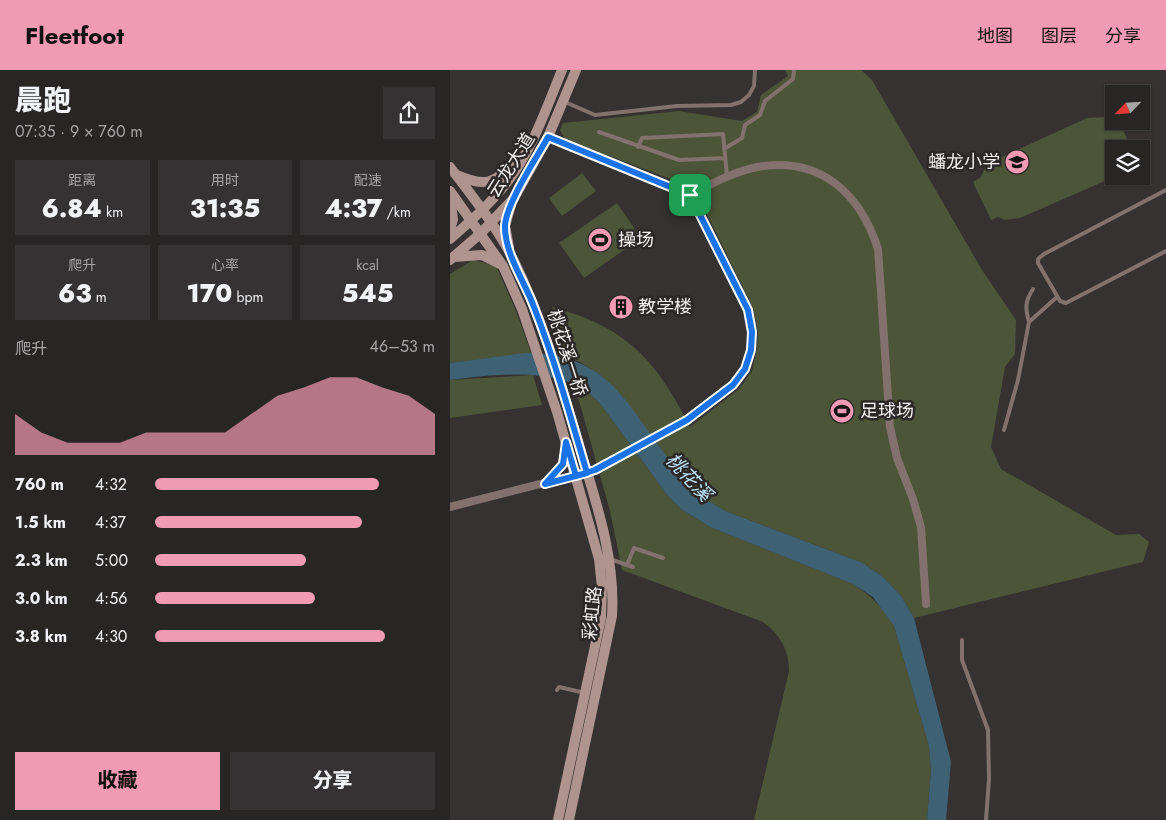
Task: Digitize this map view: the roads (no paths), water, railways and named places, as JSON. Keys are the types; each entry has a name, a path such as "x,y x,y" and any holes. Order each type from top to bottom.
{"main road":[{"name":"云龙大道","path":"450,239 483,211 506,184 525,152 562,70"},
{"name":"云龙大道","path":"452,258 491,223 514,198 548,137 576,70"},
{"path":"453,171 473,182 486,183 497,180 525,152"},
{"path":"453,171 483,211 514,260"},
{"path":"450,191 481,232 502,266"},
{"path":"450,195 453,213 450,229"},
{"path":"514,198 505,226 514,260"},
{"path":"452,258 482,255 502,266"},
{"name":"桃花溪一桥","path":"514,260 534,306 569,411"},
{"name":"桃花溪一桥","path":"502,266 522,309 557,412"},
{"name":"彩虹路","path":"569,411 591,472 610,559 614,588 612,616 569,820"},
{"name":"彩虹路","path":"557,412 599,560 602,586 600,618 558,820"},
{"path":"545,484 563,464 566,442"}],"street":[{"path":"450,508 591,472 682,424 733,385 745,369 751,350 752,332 748,310 690,195 548,137"},
{"path":"690,195 727,176 785,165 808,170 829,179 845,191 861,209 871,228 878,249 881,269 890,427 897,458 921,527 926,604"}],"lane":[{"path":"563,101 594,115 677,106 731,105 741,102 749,95 754,86 755,70"},
{"path":"724,150 742,138 745,125 760,115 765,101 793,79 794,70"},
{"path":"599,132 679,160 725,158"},
{"path":"638,147 642,138 723,134 727,176"},
{"path":"1166,190 1038,259 1038,263 1057,297 1060,301 1066,303 1166,251"},
{"path":"1004,430 1018,380 1029,322 1025,309 1026,299 1033,289"},
{"path":"1029,322 1057,297"},
{"path":"627,565 634,548 663,558"},
{"path":"610,559 633,567"},
{"path":"962,640 962,660 988,730 989,780 986,820"},
{"path":"557,690 560,687 584,693"}],"water":[{"path":"525,353 553,355 576,361 610,383 638,416 684,482 705,499 725,511 863,563 883,577 901,596 914,618 951,762 946,820 927,820 931,770 929,746 894,626 873,597 853,584 710,527 681,509 668,496 599,402 578,385 545,376 513,374 450,380 450,363"}],"place":[{"name":"蟠龙小学","path":"1017,162"},
{"name":"操场","path":"600,240"},
{"name":"教学楼","path":"621,307"},
{"name":"足球场","path":"842,411"}],"water label":[{"name":"桃花溪","path":"689,477"}]}
